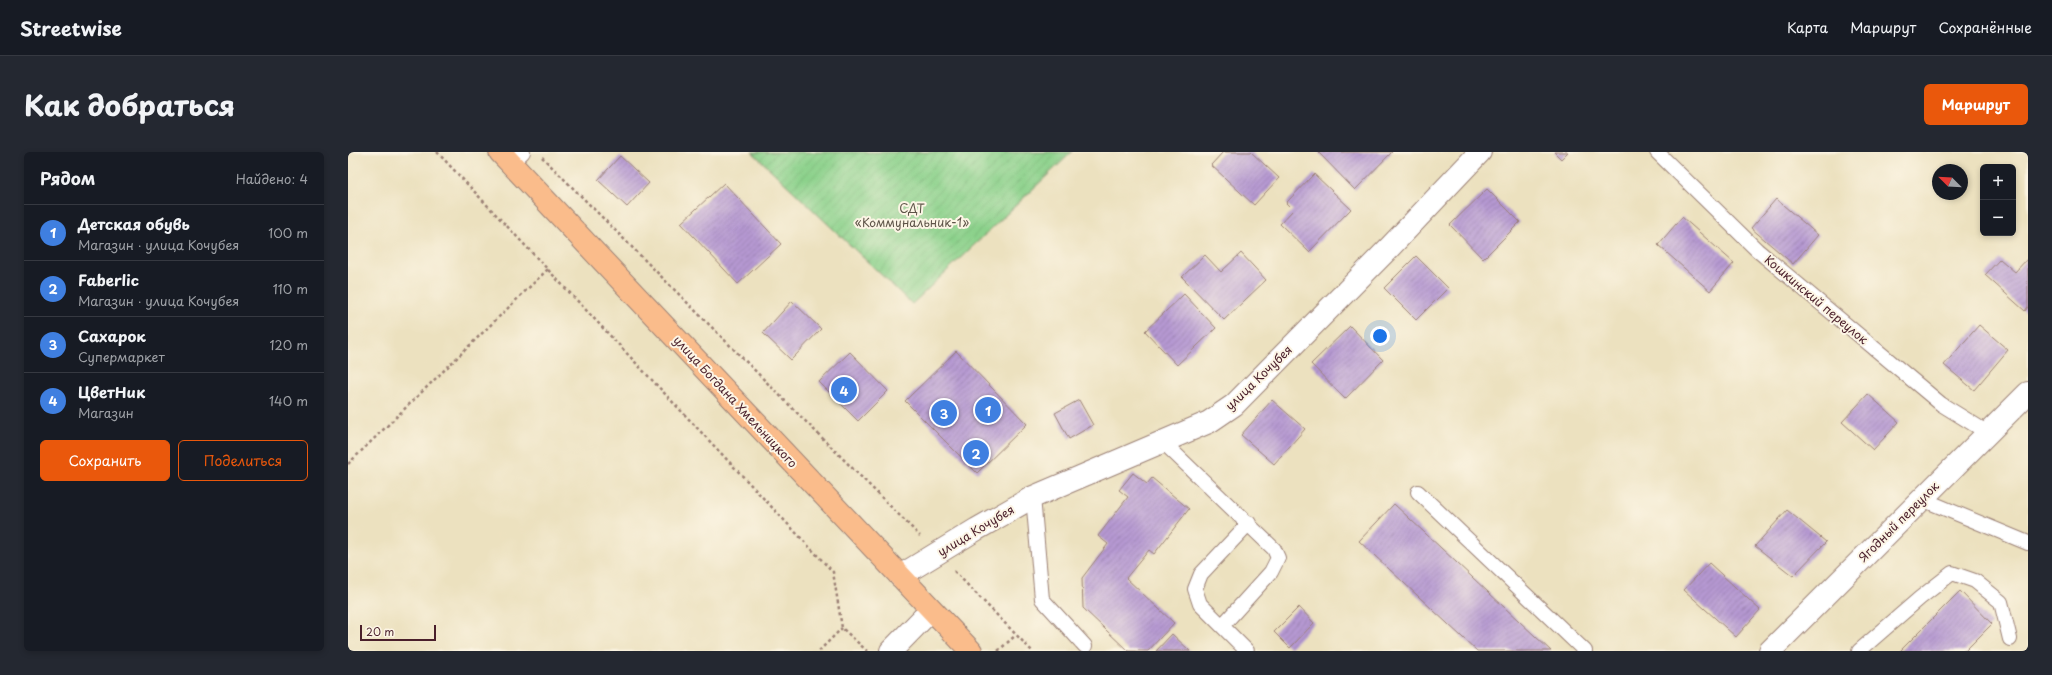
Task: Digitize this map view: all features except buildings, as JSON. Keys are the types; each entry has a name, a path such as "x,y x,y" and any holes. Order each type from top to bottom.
{"main road":[{"name":"улица Богдана Хмельницкого","path":"511,156 931,610 971,651"}],"street":[{"name":"улица Кочубея","path":"900,576 1033,497 1209,422 1234,405 1390,247 1480,152"},
{"name":"Ягодный переулок","path":"1770,651 2028,393"},
{"path":"891,651 931,610"}],"lane":[{"name":"Кошкинский переулок","path":"1657,152 1757,250 1941,404 1988,433"},
{"path":"1163,442 1249,523 1274,549 1278,558 1272,572 1222,626"},
{"path":"1418,492 1585,651"},
{"path":"1033,497 1042,599 1085,646"},
{"path":"1922,499 2028,543"},
{"path":"1247,651 1200,604 1195,589 1201,574 1249,523"},
{"path":"1859,651 1920,598 1952,573 1975,581 2001,602 2010,639"}],"path":[{"path":"437,152 833,572 842,628 867,651"},
{"path":"538,152 922,538"},
{"path":"348,464 548,269"},
{"path":"952,569 1032,651"},
{"path":"819,651 842,628"},
{"path":"998,651 1016,634"}],"green space":[{"name":"СДТ «Коммунальник-1»","path":"752,152 1072,152 912,304"}],"place":[{"name":"ЦветНик","path":"844,390"},
{"name":"Детская обувь","path":"988,410"},
{"name":"Сахарок","path":"944,413"},
{"name":"Faberlic","path":"976,453"}]}
